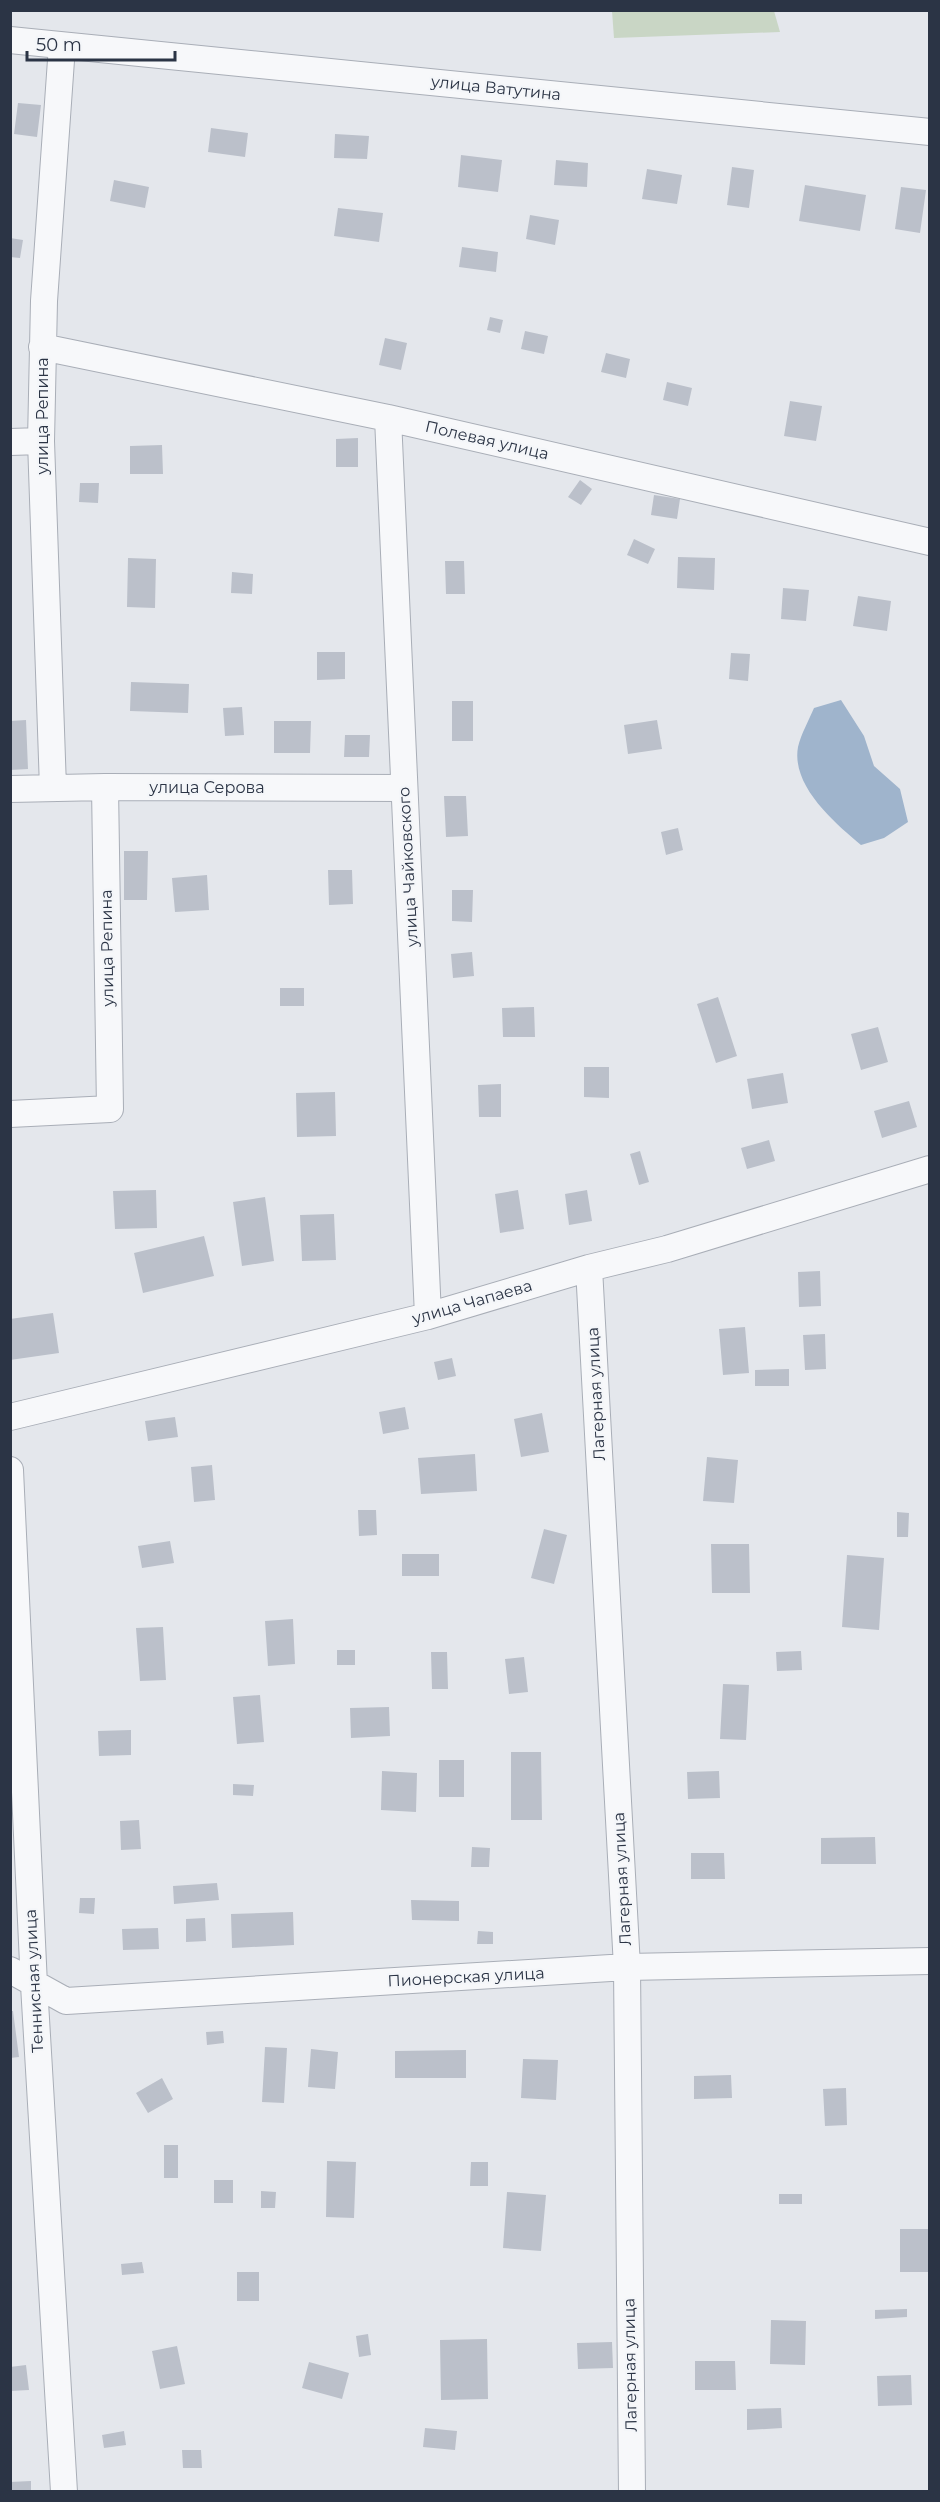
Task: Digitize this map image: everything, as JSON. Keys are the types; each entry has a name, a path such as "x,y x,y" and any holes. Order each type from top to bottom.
{"street":[{"name":"улица Ватутина","path":"10,40 930,132"},
{"name":"улица Репина","path":"53,788 42,454 42,347 62,46"},
{"name":"Полевая улица","path":"42,347 388,417 930,542"},
{"name":"улица Чайковского","path":"388,417 428,1316"},
{"path":"10,442 42,454"},
{"name":"улица Репина","path":"10,1114 110,1108 105,787"},
{"name":"улица Серова","path":"10,789 404,788"},
{"name":"улица Чапаева","path":"10,1417 428,1316 589,1268 666,1249 930,1169"},
{"name":"Лагерная улица","path":"589,1268 627,1967 632,2492"},
{"name":"Теннисная улица","path":"10,1470 34,1985 63,2492"},
{"name":"Пионерская улица","path":"10,1970 66,2001 627,1967 930,1961"}],"green space":[{"path":"612,11 774,11 780,32 614,38"}],"water":[{"path":"841,700 864,736 874,766 900,789 908,822 884,838 861,845 817,802 801,776 798,762 799,742 814,708"}],"building":[{"path":"18,103 41,105 37,137 14,134"},
{"path":"211,128 248,133 245,157 208,152"},
{"path":"335,134 369,136 367,159 334,158"},
{"path":"461,155 502,160 498,192 458,187"},
{"path":"556,160 588,163 587,187 554,185"},
{"path":"732,167 754,170 749,208 727,205"},
{"path":"647,169 682,175 677,204 642,199"},
{"path":"114,180 149,187 145,208 110,201"},
{"path":"805,185 866,195 860,231 799,221"},
{"path":"901,187 926,190 920,233 895,229"},
{"path":"338,208 383,213 379,242 334,236"},
{"path":"530,215 559,220 555,245 526,239"},
{"path":"10,238 23,240 20,258 10,257"},
{"path":"462,247 498,252 496,272 459,267"},
{"path":"490,317 503,320 500,333 487,330"},
{"path":"525,331 548,336 544,354 521,349"},
{"path":"385,338 407,343 401,370 379,365"},
{"path":"606,353 630,359 626,378 601,372"},
{"path":"667,382 692,388 688,406 663,400"},
{"path":"790,401 822,406 816,441 784,436"},
{"path":"358,438 358,467 336,467 336,439"},
{"path":"162,445 163,474 130,474 130,446"},
{"path":"580,480 592,489 581,505 568,497"},
{"path":"80,483 99,483 98,503 79,502"},
{"path":"654,495 680,499 677,519 651,515"},
{"path":"634,539 655,549 648,564 627,555"},
{"path":"678,557 715,558 714,590 677,588"},
{"path":"128,558 156,559 155,608 127,607"},
{"path":"445,561 464,561 465,594 446,594"},
{"path":"232,572 253,574 252,594 231,593"},
{"path":"783,588 809,590 806,621 781,619"},
{"path":"858,596 891,601 887,631 853,626"},
{"path":"317,652 345,652 345,679 317,680"},
{"path":"731,653 750,654 748,681 729,679"},
{"path":"131,682 189,684 188,713 130,711"},
{"path":"452,701 473,701 473,741 452,741"},
{"path":"242,707 244,735 225,736 223,708"},
{"path":"26,720 28,769 10,770 10,721"},
{"path":"657,720 662,749 628,754 624,725"},
{"path":"274,721 311,721 310,753 274,753"},
{"path":"345,735 370,735 369,757 344,757"},
{"path":"444,796 466,796 468,836 446,837"},
{"path":"678,828 683,850 666,855 661,832"},
{"path":"124,851 148,851 147,900 124,900"},
{"path":"328,870 352,870 353,904 329,905"},
{"path":"207,875 209,910 175,912 172,878"},
{"path":"452,890 473,890 472,922 452,921"},
{"path":"472,952 474,976 453,978 451,954"},
{"path":"280,988 304,988 304,1006 280,1006"},
{"path":"718,997 737,1056 716,1063 697,1004"},
{"path":"534,1007 535,1037 503,1037 502,1008"},
{"path":"878,1027 888,1062 861,1070 851,1034"},
{"path":"584,1067 609,1067 609,1098 584,1097"},
{"path":"783,1073 788,1103 752,1109 747,1079"},
{"path":"501,1084 501,1117 479,1117 478,1085"},
{"path":"335,1092 336,1136 297,1137 296,1093"},
{"path":"909,1101 917,1127 882,1138 874,1111"},
{"path":"769,1140 775,1161 747,1169 741,1148"},
{"path":"640,1151 649,1182 639,1185 630,1154"},
{"path":"156,1190 157,1228 115,1229 113,1191"},
{"path":"518,1190 524,1229 500,1233 495,1194"},
{"path":"587,1190 592,1221 569,1225 565,1194"},
{"path":"265,1197 274,1261 242,1266 233,1202"},
{"path":"334,1214 336,1260 302,1261 300,1215"},
{"path":"204,1236 214,1276 143,1293 134,1253"},
{"path":"820,1271 821,1306 799,1307 798,1272"},
{"path":"53,1313 59,1353 10,1360 10,1319"},
{"path":"745,1327 749,1373 723,1375 719,1329"},
{"path":"825,1334 826,1369 805,1370 803,1335"},
{"path":"452,1358 456,1376 438,1380 434,1362"},
{"path":"789,1369 789,1386 755,1386 755,1370"},
{"path":"405,1407 409,1429 383,1434 379,1412"},
{"path":"542,1413 549,1452 521,1457 514,1419"},
{"path":"175,1417 178,1437 148,1441 145,1421"},
{"path":"475,1454 477,1491 421,1494 418,1458"},
{"path":"707,1457 738,1460 734,1503 703,1501"},
{"path":"212,1465 215,1500 194,1502 191,1467"},
{"path":"358,1510 376,1510 377,1535 359,1536"},
{"path":"897,1512 909,1513 908,1537 897,1537"},
{"path":"544,1529 567,1535 554,1584 531,1578"},
{"path":"170,1541 174,1563 142,1568 138,1546"},
{"path":"711,1544 749,1544 750,1593 712,1593"},
{"path":"402,1554 439,1554 439,1576 402,1576"},
{"path":"847,1555 884,1558 879,1630 842,1627"},
{"path":"293,1619 295,1664 268,1666 265,1621"},
{"path":"163,1627 166,1680 140,1681 136,1628"},
{"path":"337,1650 355,1650 355,1665 337,1665"},
{"path":"801,1651 802,1670 777,1671 776,1652"},
{"path":"431,1652 447,1652 448,1689 432,1689"},
{"path":"524,1657 528,1692 509,1694 505,1659"},
{"path":"723,1684 749,1685 746,1740 720,1739"},
{"path":"260,1695 264,1742 237,1744 233,1697"},
{"path":"389,1707 390,1736 351,1738 350,1708"},
{"path":"131,1730 131,1755 99,1756 98,1731"},
{"path":"511,1752 541,1752 542,1820 511,1820"},
{"path":"439,1760 464,1760 464,1797 439,1797"},
{"path":"382,1771 417,1773 416,1812 381,1810"},
{"path":"719,1771 720,1798 688,1799 687,1772"},
{"path":"233,1784 254,1785 253,1796 233,1795"},
{"path":"139,1820 141,1849 121,1850 120,1821"},
{"path":"875,1837 876,1864 821,1864 821,1838"},
{"path":"472,1847 490,1848 489,1867 471,1867"},
{"path":"691,1853 724,1853 725,1879 691,1879"},
{"path":"217,1883 219,1900 174,1904 173,1886"},
{"path":"80,1898 95,1898 94,1914 79,1913"},
{"path":"411,1900 459,1901 459,1921 412,1920"},
{"path":"293,1912 294,1945 232,1948 231,1914"},
{"path":"205,1918 206,1941 186,1942 186,1919"},
{"path":"158,1928 159,1949 123,1950 122,1929"},
{"path":"478,1931 493,1932 493,1944 477,1944"},
{"path":"10,2011 13,2011 19,2057 10,2058"},
{"path":"223,2031 224,2043 207,2045 206,2032"},
{"path":"265,2047 287,2048 284,2103 262,2102"},
{"path":"311,2049 338,2052 335,2089 308,2087"},
{"path":"466,2050 466,2078 395,2078 395,2051"},
{"path":"523,2059 558,2060 556,2100 521,2098"},
{"path":"731,2075 732,2098 694,2099 694,2076"},
{"path":"162,2078 173,2099 148,2113 136,2093"},
{"path":"846,2088 847,2125 825,2126 823,2089"},
{"path":"164,2145 178,2145 178,2178 164,2178"},
{"path":"327,2161 356,2162 354,2218 326,2217"},
{"path":"471,2162 488,2162 488,2186 470,2186"},
{"path":"214,2180 233,2180 233,2203 214,2203"},
{"path":"261,2191 276,2192 275,2208 261,2208"},
{"path":"507,2192 546,2195 541,2251 503,2248"},
{"path":"779,2194 802,2194 802,2204 779,2204"},
{"path":"900,2229 930,2229 930,2272 900,2272"},
{"path":"142,2262 144,2273 122,2275 121,2264"},
{"path":"237,2272 259,2272 259,2301 237,2301"},
{"path":"907,2309 907,2317 875,2319 875,2310"},
{"path":"771,2320 806,2321 805,2365 770,2364"},
{"path":"368,2334 371,2355 359,2357 356,2336"},
{"path":"487,2339 488,2399 441,2400 440,2340"},
{"path":"612,2342 613,2368 578,2369 577,2343"},
{"path":"177,2346 185,2384 160,2389 152,2351"},
{"path":"695,2361 735,2361 736,2390 695,2390"},
{"path":"309,2362 349,2373 342,2399 302,2388"},
{"path":"26,2365 29,2390 10,2391 10,2367"},
{"path":"911,2375 912,2405 878,2406 877,2376"},
{"path":"781,2408 782,2428 747,2430 747,2409"},
{"path":"425,2428 457,2431 455,2450 423,2447"},
{"path":"124,2431 126,2445 104,2448 102,2435"},
{"path":"182,2450 201,2450 202,2468 183,2468"},
{"path":"31,2481 31,2492 10,2492 10,2482"}]}
